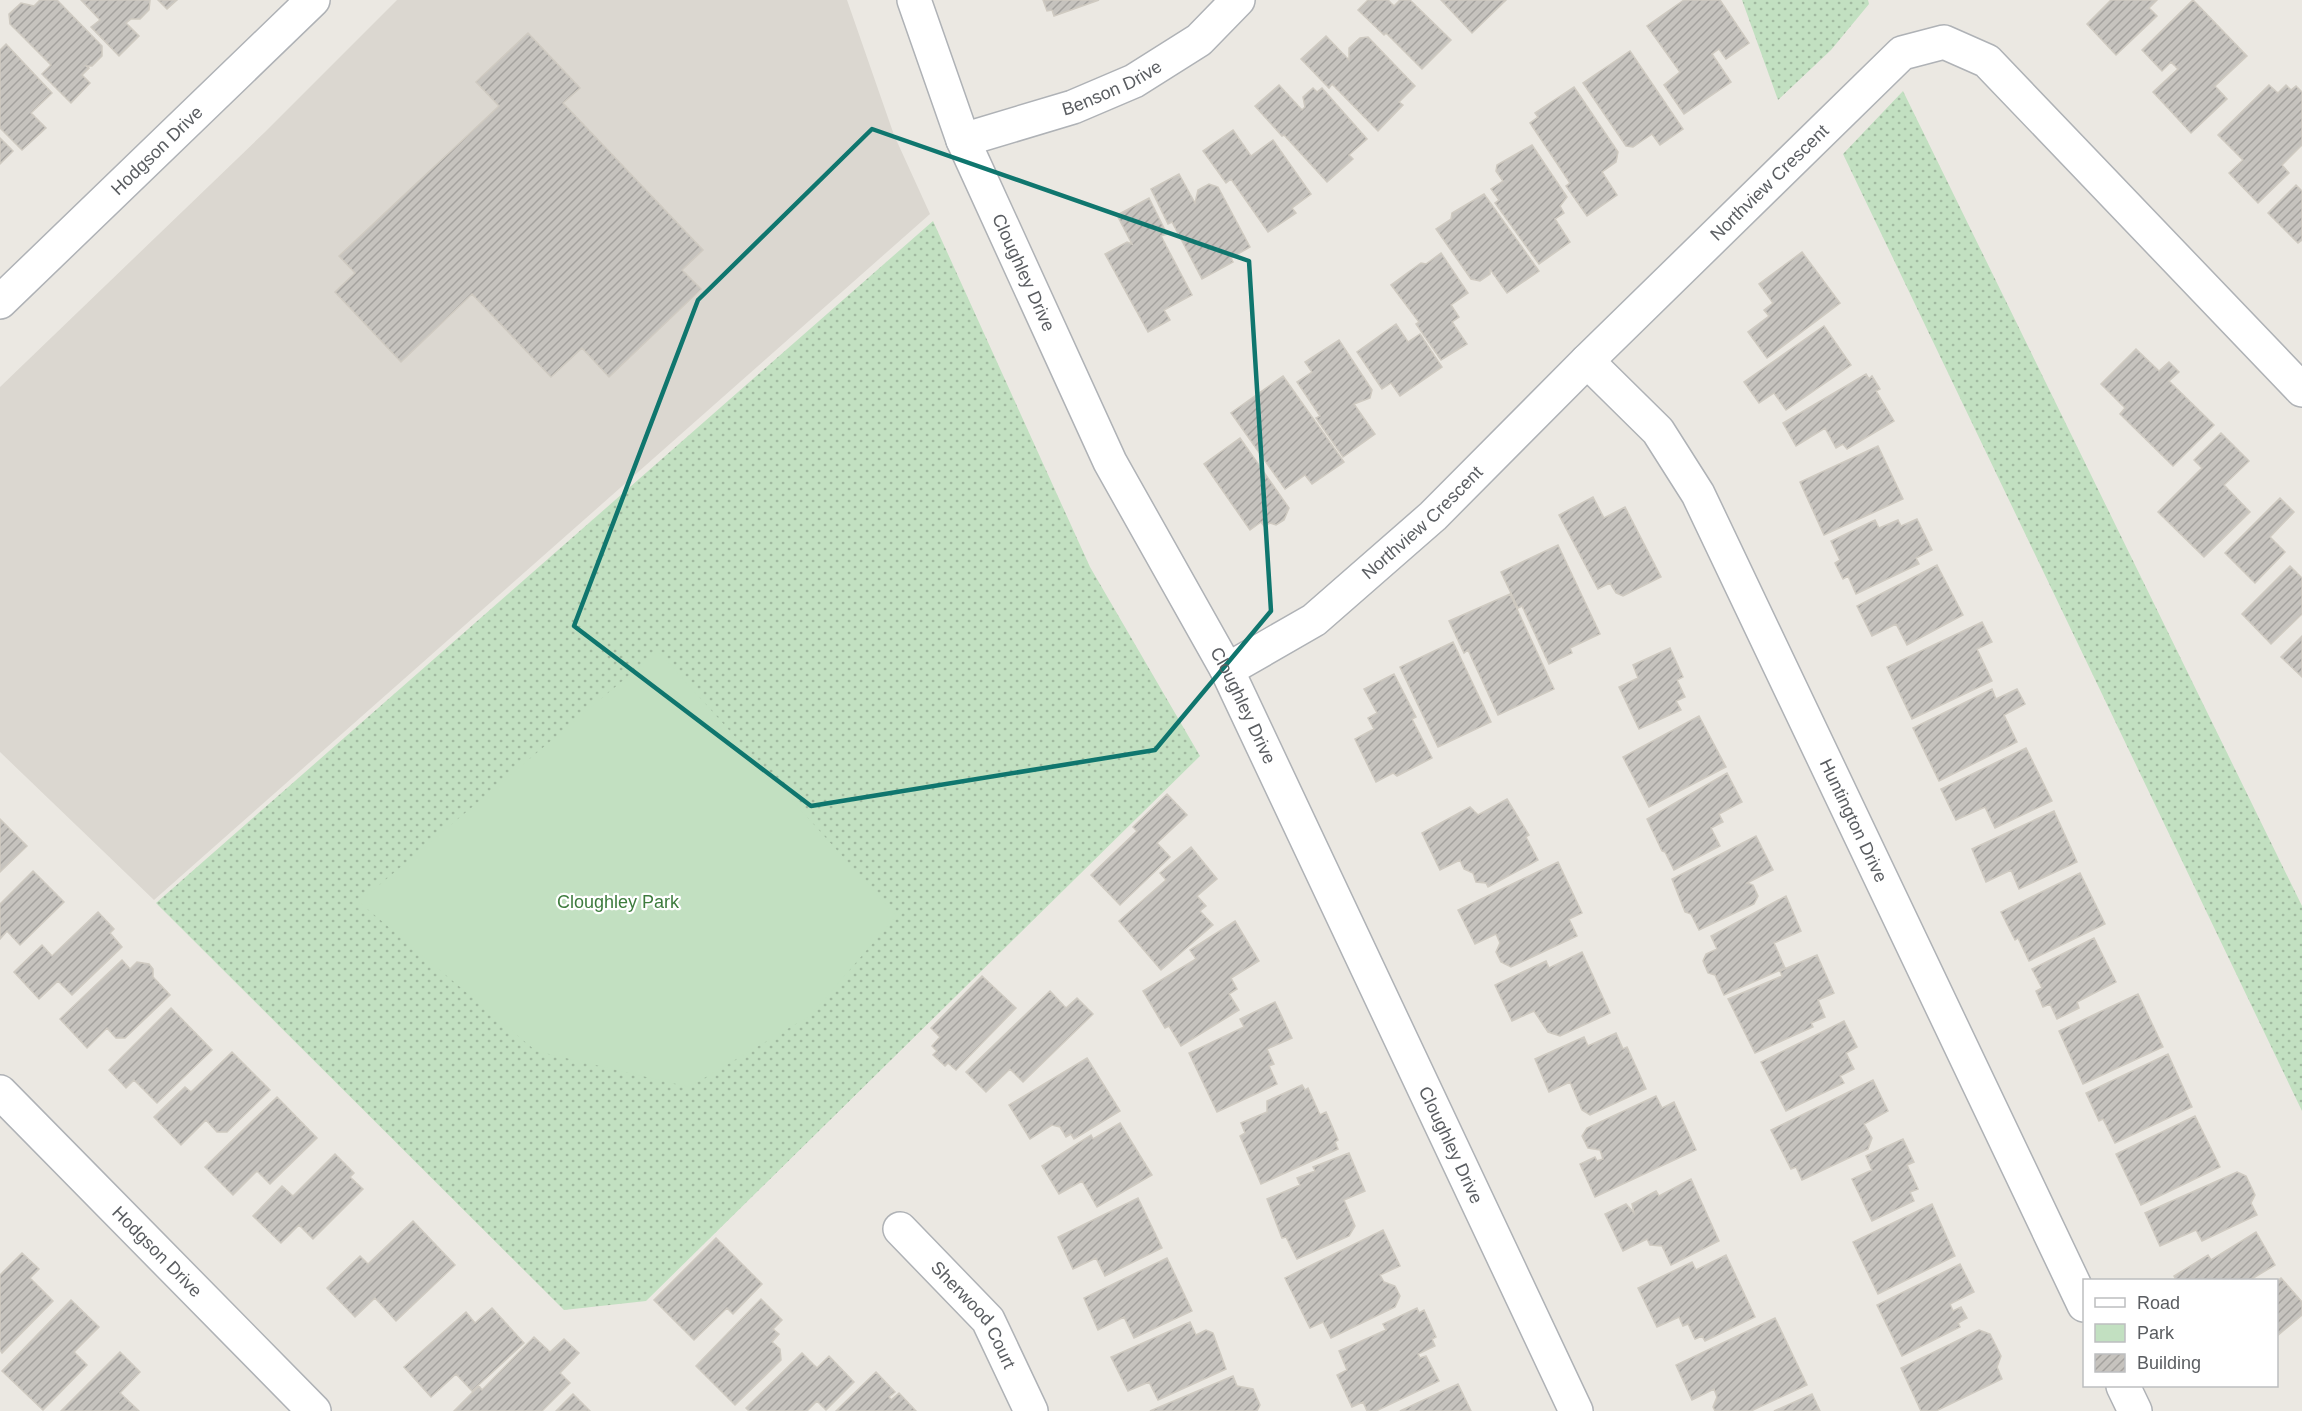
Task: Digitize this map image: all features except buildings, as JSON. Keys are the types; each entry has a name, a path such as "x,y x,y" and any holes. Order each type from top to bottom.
{"street":[{"name":"Hodgson Drive","path":"0,302 313,0"},
{"name":"Cloughley Drive","path":"914,0 963,140 1110,462 1227,670 1576,1411"},
{"name":"Benson Drive","path":"963,140 1073,107 1134,81 1199,40 1238,0"},
{"name":"Northview Crescent","path":"1227,670 1314,620 1433,516 1587,361 1902,53 1944,42 1987,61 2302,390"},
{"name":"Huntington Drive","path":"1587,361 1658,430 1698,494 2083,1301"},
{"name":"Hodgson Drive","path":"0,1092 314,1411"},
{"name":"Sherwood Court","path":"900,1229 988,1320 1031,1411"},
{"path":"2123,1387 2135,1411"}],"highlighted area":[{"path":"872,129 1249,261 1271,611 1155,750 811,806 574,626 698,300"}],"shaded area":[{"path":"397,0 847,0 894,135 930,214 154,900 0,752 0,387 265,132"}],"green space":[{"path":"1742,0 1868,0 1869,4 1831,50 1778,100"},
{"path":"1903,91 2302,906 2302,1111 1843,154"},
{"name":"Cloughley Park","path":"933,221 1090,567 1200,756 646,1301 564,1310 156,903"},
{"path":"658,651 896,916 811,1015 689,1087 536,1051 359,902"}]}
